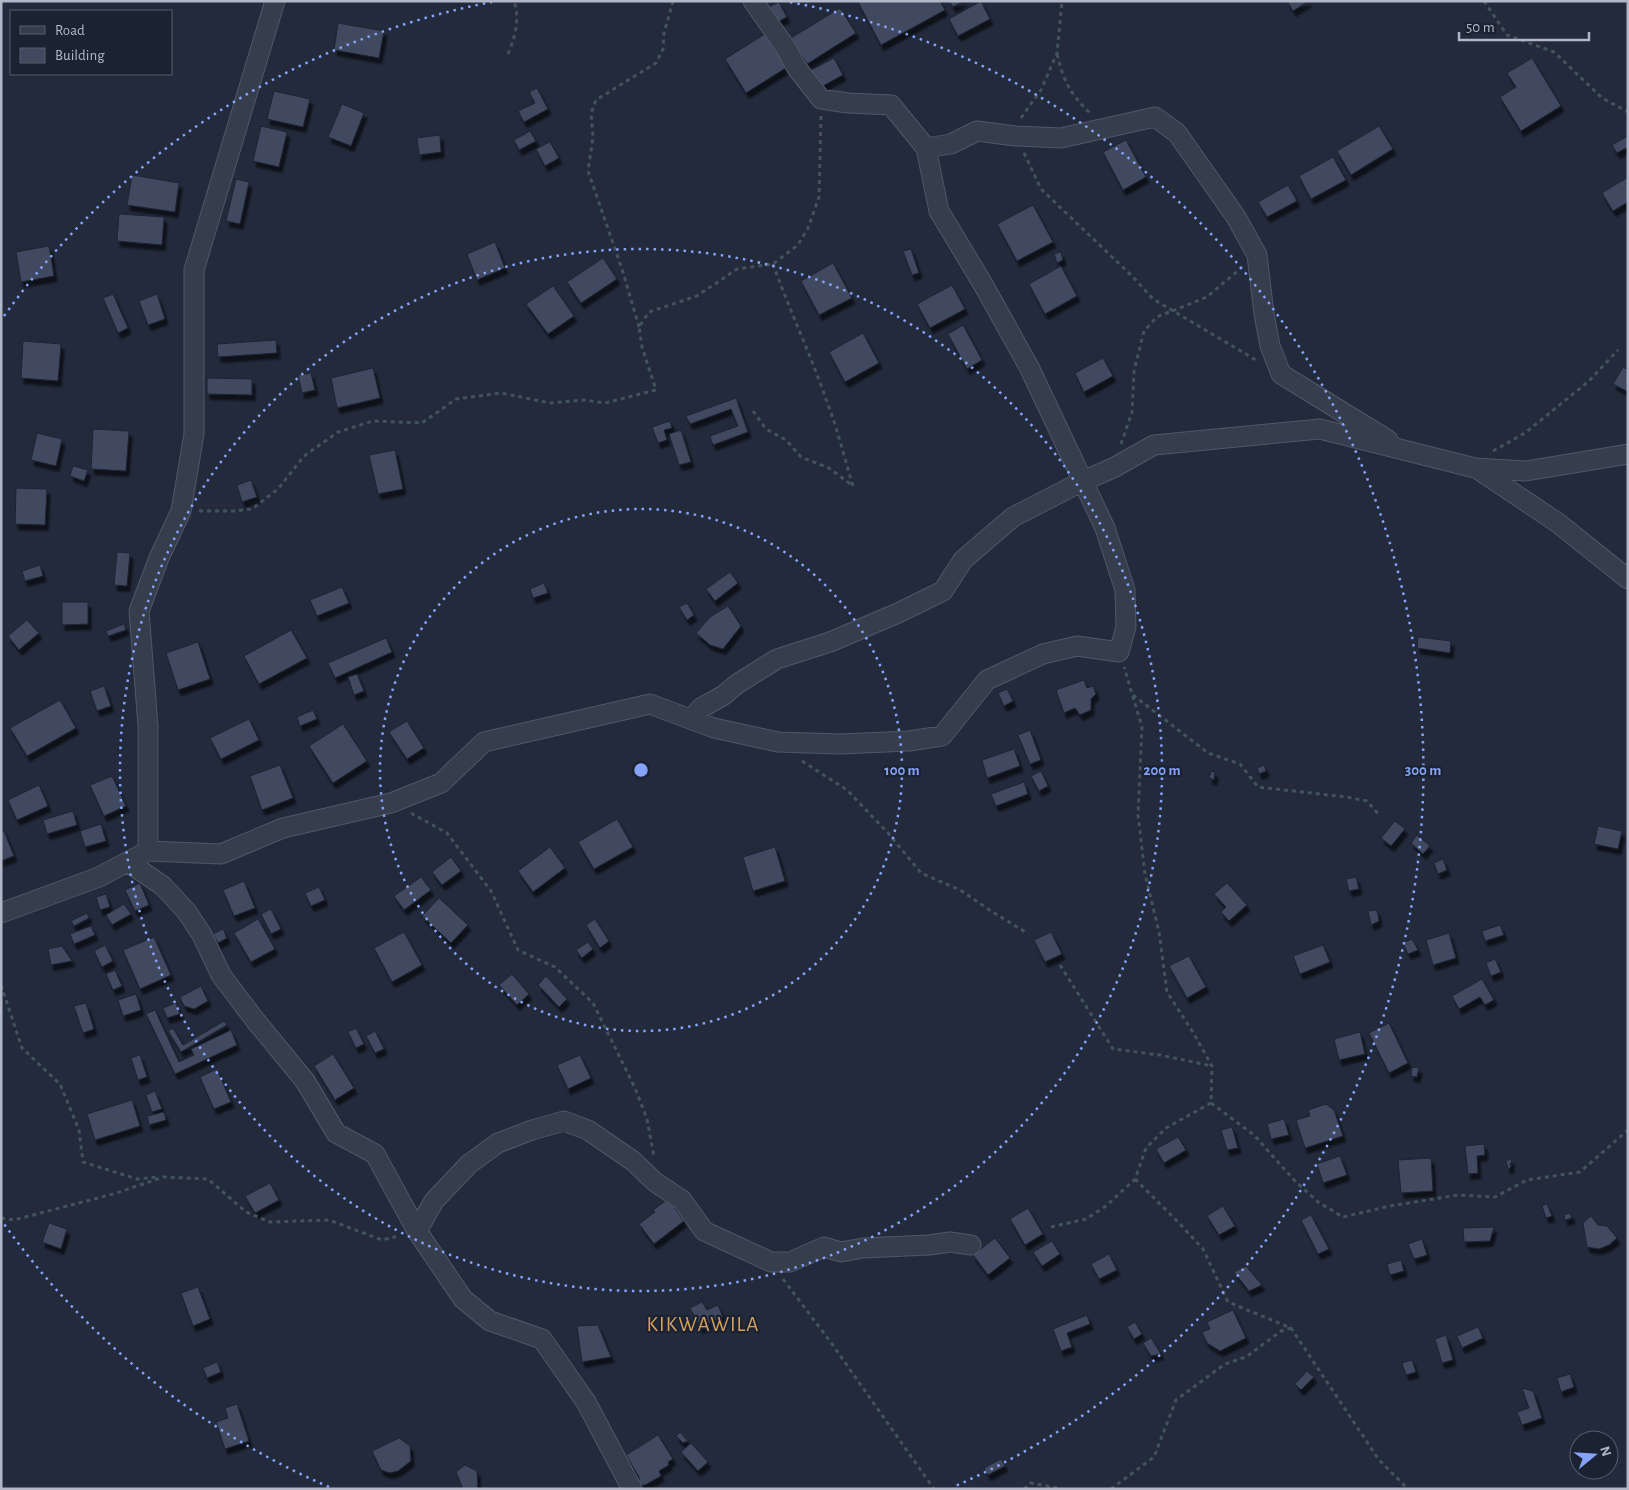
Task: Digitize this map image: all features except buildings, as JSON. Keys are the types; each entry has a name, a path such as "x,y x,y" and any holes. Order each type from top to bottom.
{"street":[{"path":"148,851 148,726 139,611 158,558 181,511 194,434 194,270 275,1"},
{"path":"1,913 99,877 148,851 221,854 283,828 391,802 441,783 484,742 650,704 714,728 778,742 840,744 909,741 942,736 987,680 1043,654 1077,646 1119,652 1126,627 1125,590 1105,528 1030,367 939,212 926,148 891,104 848,103 821,99 796,68 786,48 753,1"},
{"path":"926,148 951,144 977,131 1016,136 1061,138 1155,117 1177,133 1236,217 1257,255 1270,346 1281,374 1408,452"},
{"path":"691,719 701,708 724,696 736,684 777,659 830,642 898,613 943,591 962,560 1013,517 1083,481 1113,468 1154,445 1320,429 1475,468 1526,471 1628,454"},
{"path":"1475,468 1558,523 1628,579"},
{"path":"128,862 163,886 187,912 202,935 221,975 305,1081 336,1133 375,1154 417,1231 463,1299 490,1321 542,1339 586,1402 632,1489"},
{"path":"417,1231 434,1201 469,1164 498,1143 532,1130 564,1121 588,1130 634,1161 656,1182 682,1200 704,1231 771,1262 790,1262 824,1247 841,1252 863,1248 929,1245 950,1242 971,1244"}],"path":[{"path":"508,54 515,38 518,13 514,1"},
{"path":"181,511 235,511 252,509 278,489 304,456 338,432 373,421 422,423 456,399 501,392 550,403 584,400 605,403 656,390 642,348 639,327 623,272 588,171 593,137 591,113 596,100 656,63 663,49 664,33 673,1"},
{"path":"1062,1 1057,53 1042,90 1017,124 1016,136 1041,188 1133,277 1153,300 1281,374"},
{"path":"1484,1 1507,35 1554,52 1602,98 1628,112"},
{"path":"1057,53 1063,77 1076,100 1107,128"},
{"path":"639,327 649,312 697,296 738,269 773,264 798,245 808,228 819,197 821,99"},
{"path":"1113,468 1132,412 1134,371 1144,331 1158,317 1207,298 1257,255"},
{"path":"753,411 766,429 786,440 801,457 829,468 853,486 826,398 801,334 786,302 773,264"},
{"path":"1475,468 1490,453 1525,433 1588,381 1618,350"},
{"path":"1119,652 1142,727 1138,815 1145,874 1159,932 1167,992 1212,1066 1211,1104"},
{"path":"1132,694 1208,752 1240,764 1258,787 1367,801 1380,816"},
{"path":"801,760 847,790 888,833 921,873 960,890 1027,933"},
{"path":"391,802 447,833 490,891 518,950 554,966 593,1003 635,1088 647,1118 655,1158"},
{"path":"1060,965 1113,1049 1160,1055 1212,1066"},
{"path":"1,985 22,1048 60,1084 79,1130 83,1162 137,1179 164,1176 208,1179 246,1212 270,1222 329,1220 382,1240 417,1231"},
{"path":"1211,1104 1254,1135 1294,1181 1318,1202 1344,1217 1390,1206 1458,1195 1495,1197 1527,1180 1580,1172 1628,1130"},
{"path":"1050,1227 1086,1219 1106,1206 1135,1179 1146,1148 1166,1128 1211,1104"},
{"path":"1,1218 14,1220 113,1194 164,1176"},
{"path":"1135,1179 1202,1249 1228,1302 1291,1328 1379,1460 1408,1489"},
{"path":"771,1262 832,1344 934,1489"},
{"path":"1111,1489 1154,1457 1176,1400 1225,1364 1246,1357 1281,1332 1291,1328"},
{"path":"1024,1489 1031,1482 1062,1489"}],"district":[{"name":"KIKWAWILA","path":"703,1324"}]}
